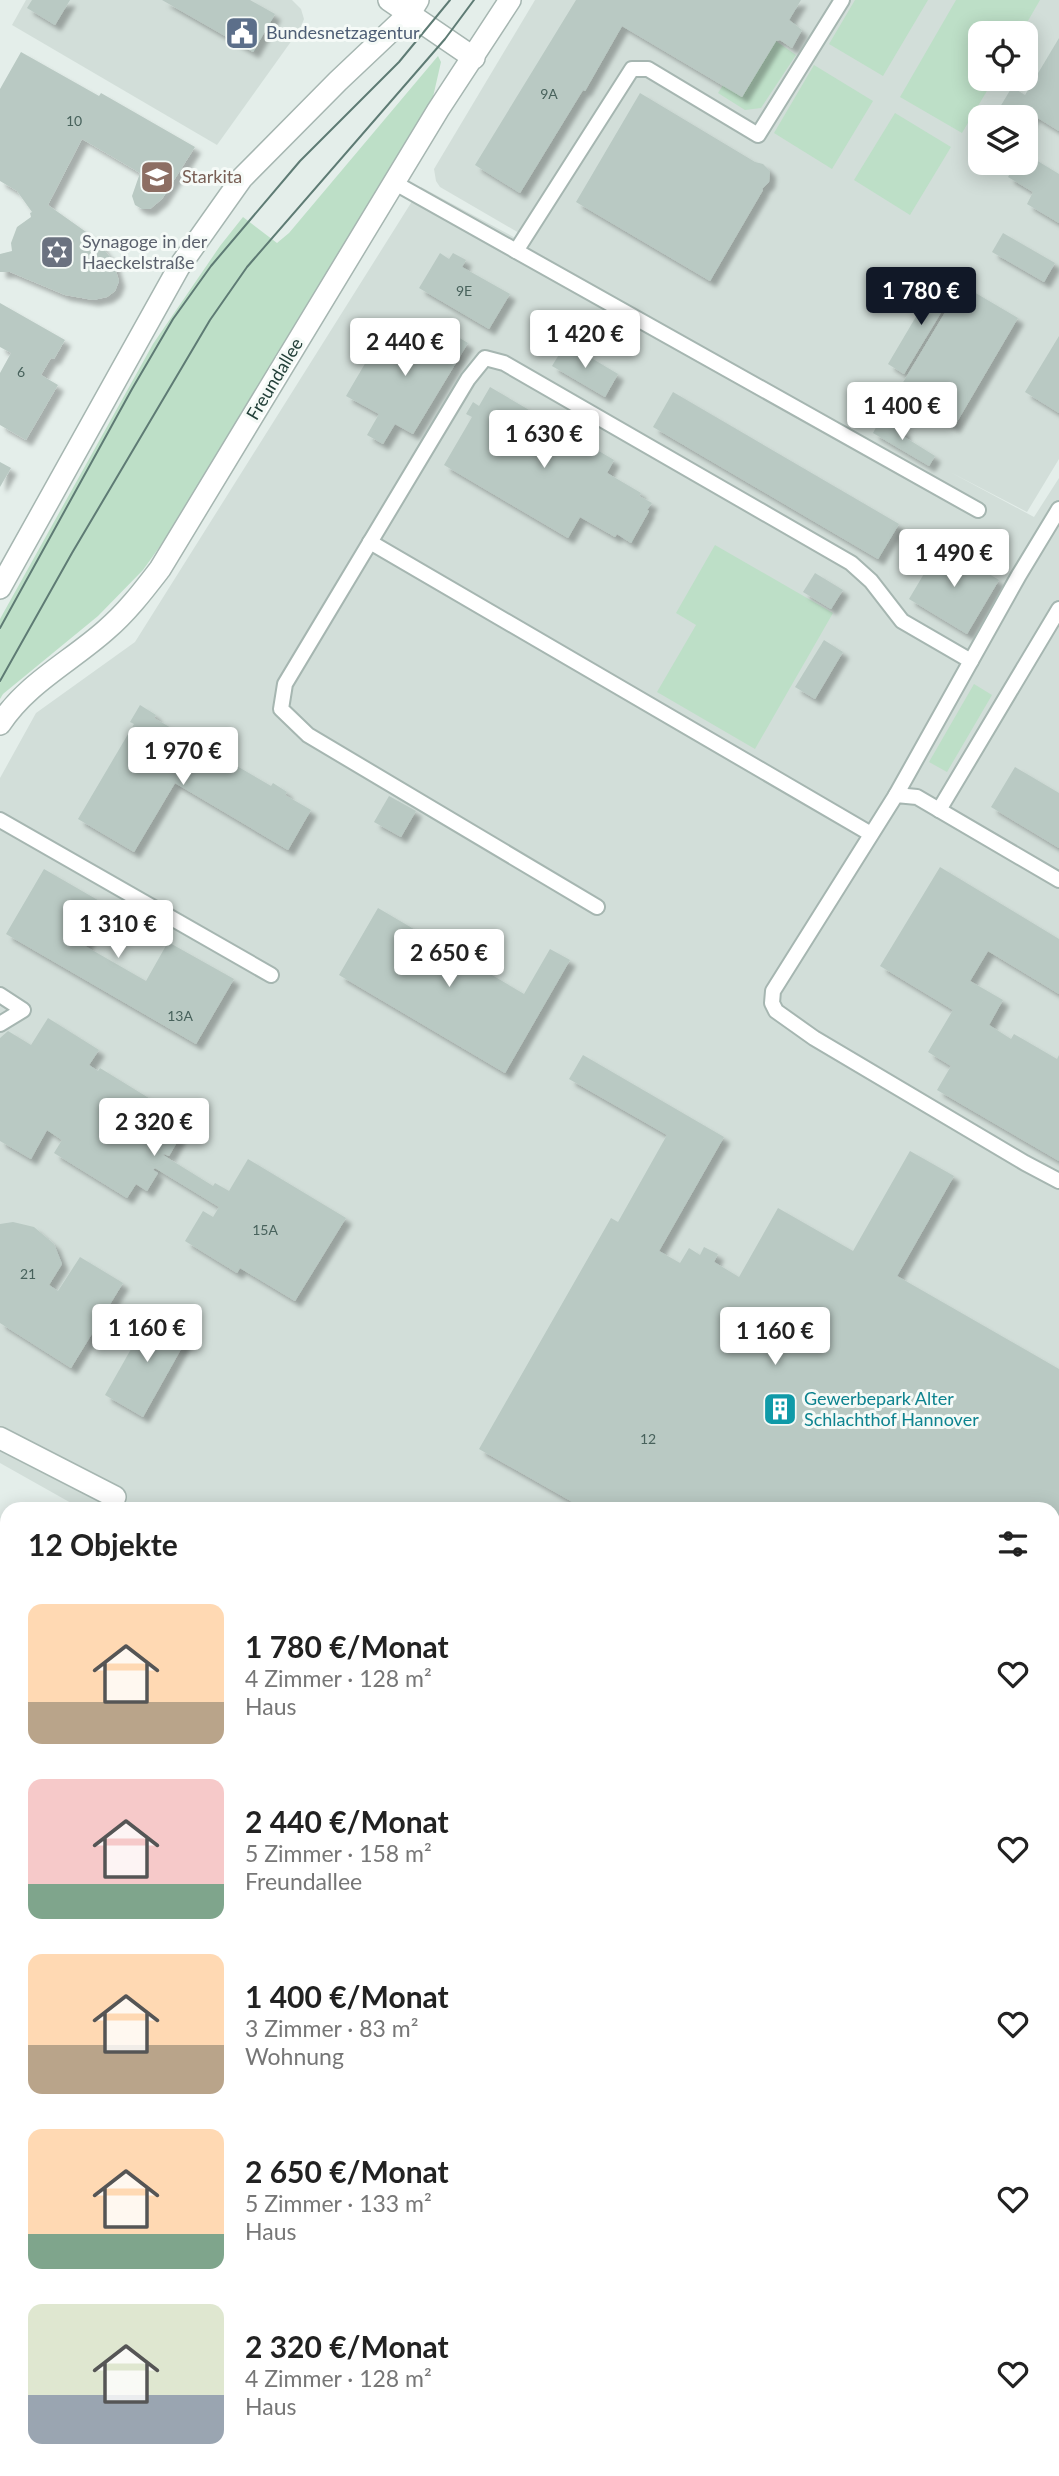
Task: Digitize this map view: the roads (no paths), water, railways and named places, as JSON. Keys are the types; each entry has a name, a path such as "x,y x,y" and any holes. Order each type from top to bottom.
{"street":[{"path":"389,0 414,7 474,58"},
{"name":"Freundallee","path":"0,724 35,683 104,632 132,605 160,569 438,110 510,0"},
{"path":"0,588 123,363 187,256 242,178 414,7"},
{"path":"0,1438 116,1497"}],"lane":[{"path":"516,251 632,69 648,69 758,135 842,0"},
{"path":"395,183 978,510"},
{"path":"597,907 307,735 281,709 285,684 468,379 485,358 504,363 851,563 872,581 902,621 971,661"},
{"path":"1059,509 1018,575 896,795 773,991 772,1003 776,1011 814,1038 1059,1181"},
{"path":"370,542 871,834"},
{"path":"939,810 1059,609"},
{"path":"896,795 916,797 1059,880"},
{"path":"0,820 271,975"},
{"path":"0,995 23,1010 0,1024"}],"tram line":[{"path":"0,628 173,319 211,266 300,161 399,62 450,0"},
{"path":"0,681 72,553 210,320 247,267 445,39 474,0"}],"place":[{"name":"Bundesnetzagentur","path":"242,33"},
{"name":"Starkita","path":"157,177"},
{"name":"Synagoge in der Haeckelstraße","path":"57,252"},
{"name":"Gewerbepark Alter Schlachthof Hannover","path":"780,1409"}]}
